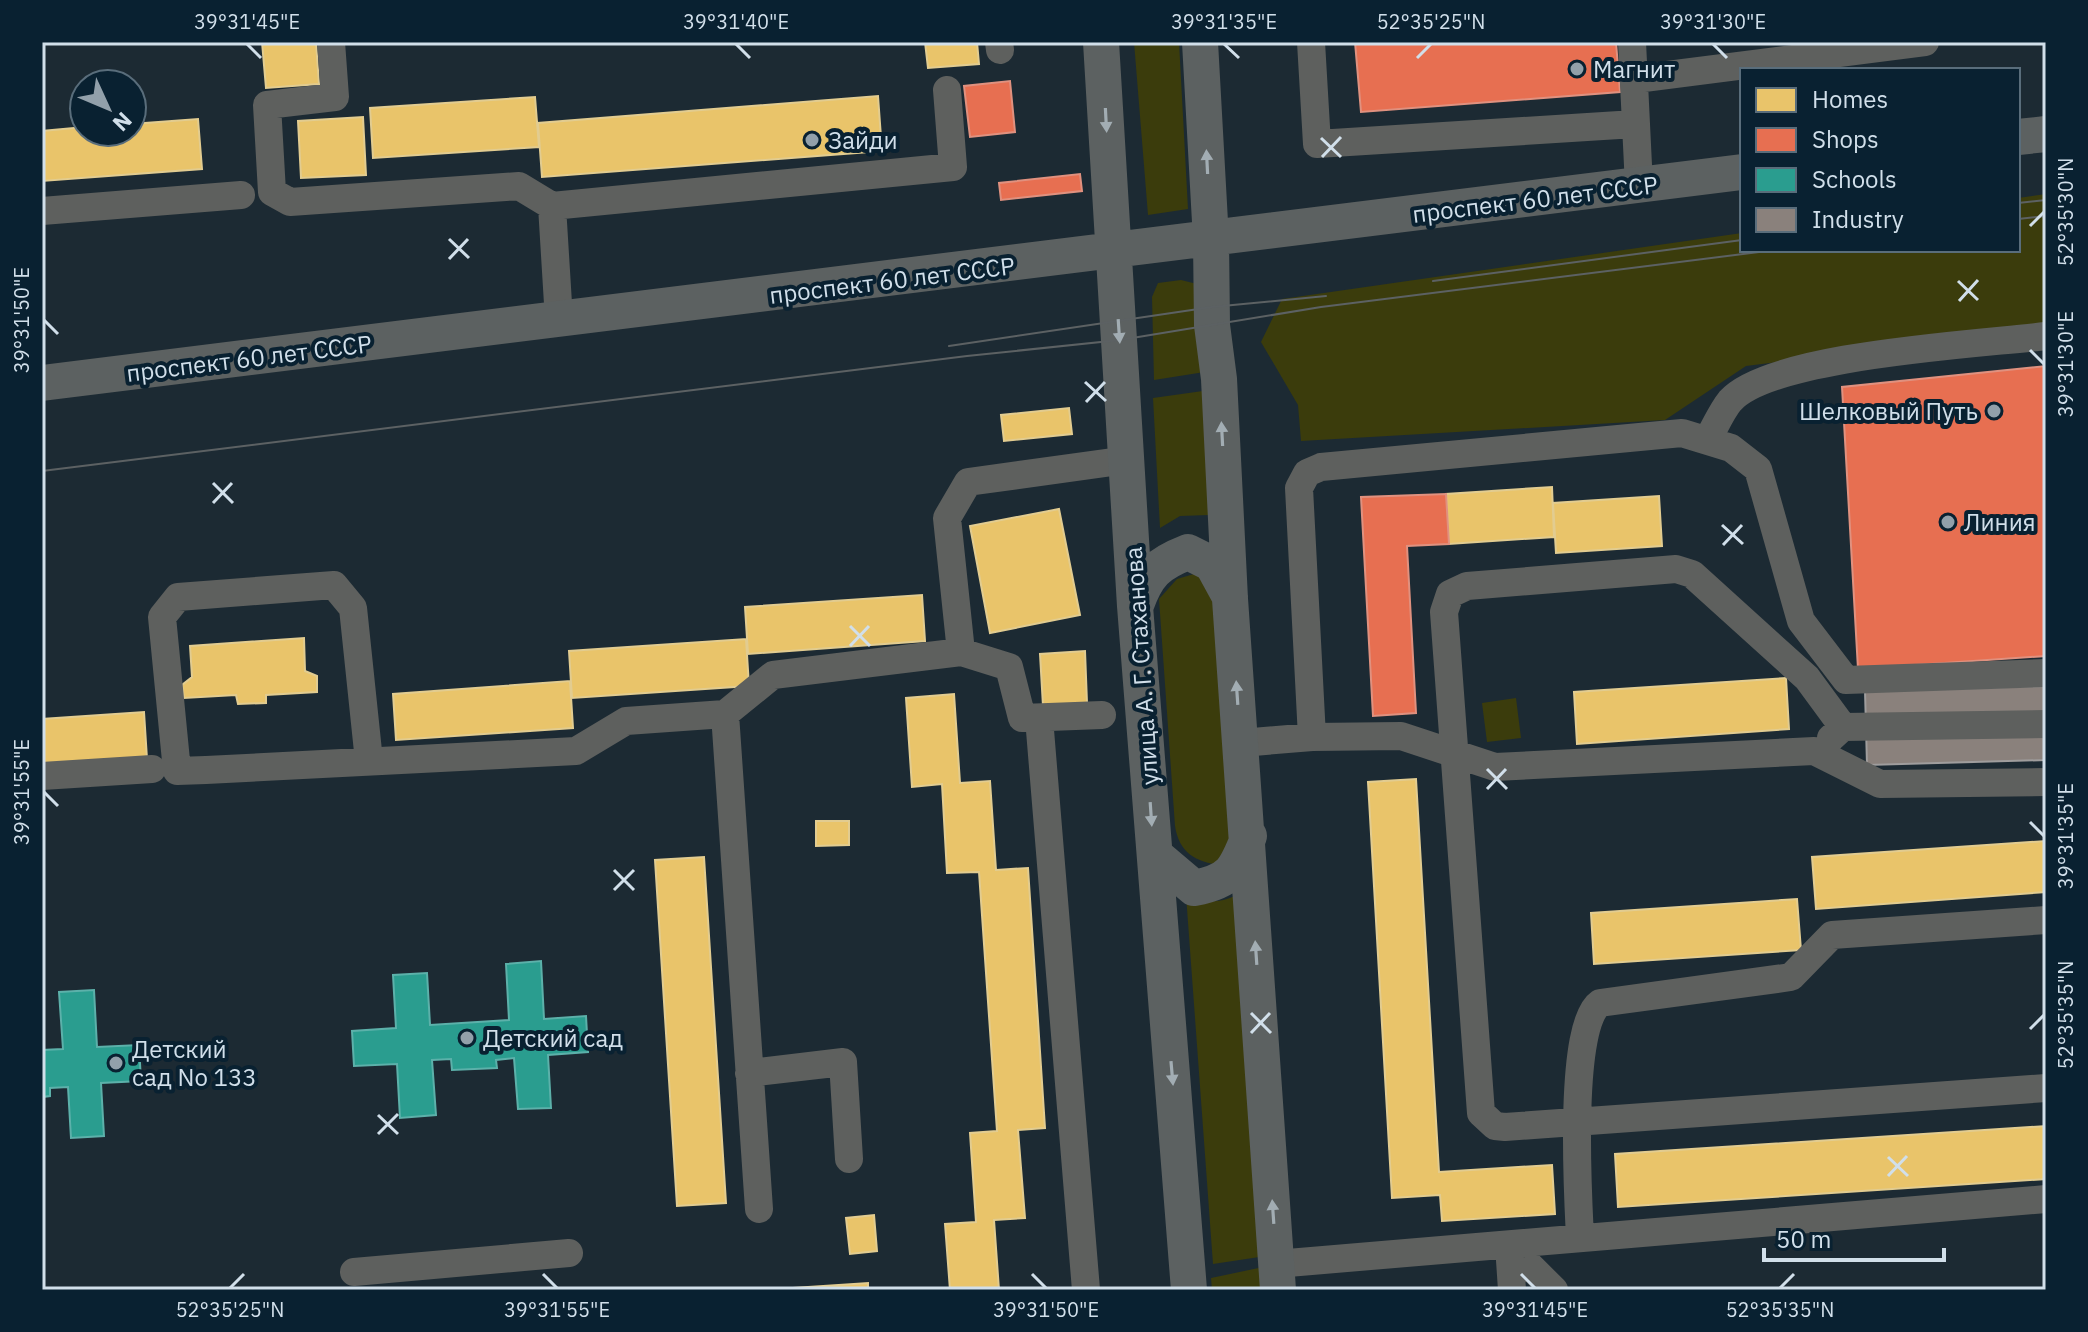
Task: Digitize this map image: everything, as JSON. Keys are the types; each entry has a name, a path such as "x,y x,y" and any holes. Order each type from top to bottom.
{"main road":[{"name":"улица А. Г. Стаханова","path":"1101,42 1135,606 1189,1290"},
{"path":"1200,42 1211,240 1212,325 1219,379 1230,599 1249,836 1277,1277"},
{"path":"2020,137 2046,134"},
{"name":"проспект 60 лет СССР","path":"42,383 1114,253 1740,172"},
{"path":"1135,606 1145,579 1160,563 1188,552 1212,564 1230,599"},
{"path":"1155,855 1194,888 1219,883 1236,867 1249,836"}],"lane":[{"path":"258,194 267,105 335,97 331,42"},
{"path":"1311,42 1317,144 1635,124"},
{"path":"1632,42 1639,186"},
{"path":"1636,79 1925,42"},
{"path":"42,211 258,194 290,202 519,186 552,206 953,167 947,90"},
{"path":"552,206 559,320"},
{"path":"1708,439 1731,400 1755,384 1816,365 2046,336"},
{"path":"1312,737 1299,488 1307,473 1321,467 1682,433 1708,439 1748,458 1758,469 1801,621 1846,680 2046,673"},
{"path":"961,652 947,518 968,482 1127,460"},
{"path":"1843,727 1807,678 1705,581 1676,569 1467,586 1450,594 1444,612 1481,1113 1486,1121 1505,1127 2046,1088"},
{"path":"369,761 353,608 334,585 178,597 162,617 177,771 576,751 626,721 725,714 773,675 961,652 1009,667 1022,718 1102,715"},
{"path":"725,714 759,1209"},
{"path":"1039,718 1086,1290"},
{"path":"1814,751 1843,727 2046,724"},
{"path":"1241,743 1312,737 1401,736 1495,767 1513,768 1814,751 1880,784 2046,782"},
{"path":"42,776 152,769"},
{"path":"1580,1238 1576,1123 1587,1021 1600,1003 1791,977 1832,935 2046,920"},
{"path":"749,1073 843,1062 849,1159"},
{"path":"1277,1277 1509,1245 2046,1199"},
{"path":"1509,1245 1512,1290"},
{"path":"1509,1245 1554,1290"},
{"path":"354,1272 427,1278 569,1253"}],"shaded area":[{"path":"1134,42 1179,42 1188,209 1148,215"},
{"path":"2046,194 2046,329 1746,366 1665,420 1301,441 1298,405 1261,342 1282,299 1740,233 1740,252 2020,252 2020,198"},
{"path":"1181,280 1201,285 1211,371 1154,380 1152,297 1158,283"},
{"path":"1210,390 1209,515 1180,516 1160,528 1153,398"},
{"path":"1194,574 1212,583 1241,833 1220,865 1196,858 1184,849 1175,826 1159,599 1177,579"},
{"path":"1516,698 1521,738 1487,742 1482,703"},
{"path":"1186,895 1210,901 1235,896 1266,1256 1213,1264"},
{"path":"1268,1266 1269,1290 1212,1290 1211,1278"}],"building: Homes":[{"path":"262,42 316,42 319,84 266,88"},
{"path":"925,42 977,42 979,64 928,68"},
{"path":"878,96 882,151 542,177 538,123"},
{"path":"535,97 539,147 373,158 370,108"},
{"path":"363,117 366,175 301,178 298,121"},
{"path":"198,119 202,169 42,181 42,131 68,129 68,148 148,148 148,123"},
{"path":"1069,408 1072,434 1004,441 1001,415"},
{"path":"1552,487 1554,537 1449,544 1446,494"},
{"path":"1659,496 1662,546 1556,553 1553,503"},
{"path":"1059,509 1080,615 990,633 970,526"},
{"path":"922,595 925,641 748,654 745,607"},
{"path":"304,638 305,671 317,676 317,692 266,695 266,703 238,704 236,695 184,698 182,685 192,677 190,646"},
{"path":"746,639 749,686 572,698 569,651"},
{"path":"1085,651 1087,703 1043,706 1040,654"},
{"path":"1786,678 1789,729 1577,744 1574,692"},
{"path":"570,681 573,728 396,740 393,694"},
{"path":"954,694 960,783 990,781 996,870 1028,868 1045,1128 1018,1130 1025,1218 994,1220 999,1290 950,1290 945,1224 976,1222 970,1133 997,1131 979,872 947,873 942,784 912,787 906,698"},
{"path":"144,712 147,759 42,766 42,719"},
{"path":"1416,779 1439,1172 1552,1165 1555,1214 1442,1221 1440,1195 1392,1198 1368,782"},
{"path":"816,821 849,821 849,845 816,846"},
{"path":"2046,841 2046,892 1816,909 1812,857"},
{"path":"704,857 726,1203 677,1206 655,860"},
{"path":"1797,899 1801,950 1594,964 1591,913"},
{"path":"2046,1126 2046,1179 1618,1207 1615,1154"},
{"path":"874,1215 877,1251 850,1254 846,1218"},
{"path":"868,1283 868,1290 761,1290"}],"building: Shops":[{"path":"1355,42 1616,42 1620,92 1361,112"},
{"path":"1010,81 1015,132 970,137 964,86"},
{"path":"1080,174 1082,191 1001,200 999,183"},
{"name":"Линия","path":"2046,366 2046,656 1858,669 1842,387"},
{"path":"1446,494 1449,544 1407,546 1416,713 1373,716 1361,497"}],"building: Schools":[{"path":"541,961 544,1019 586,1016 588,1052 548,1055 551,1108 518,1109 514,1058 496,1060 497,1068 452,1070 451,1059 432,1060 436,1115 400,1118 397,1064 354,1066 352,1031 396,1028 393,975 427,973 430,1025 509,1020 506,964"},
{"path":"94,990 97,1047 139,1045 141,1081 101,1083 104,1136 71,1138 68,1087 50,1088 50,1096 42,1097 42,1050 63,1049 59,992"}],"building: Industry":[{"path":"2046,686 2046,760 1867,765 1865,691"}],"tram line":[{"path":"2020,203 2046,200"},
{"path":"2020,219 2046,216"},
{"path":"1433,281 1740,240"},
{"path":"42,471 967,356 1120,340 1321,307 1759,252"},
{"path":"949,346 1212,307 1326,296"}],"place":[{"name":"Магнит","path":"1577,69"},
{"name":"Зайди","path":"812,140"},
{"name":"Шелковый Путь","path":"1994,411"},
{"name":"Линия","path":"1948,522"},
{"name":"Детский сад","path":"467,1038"},
{"name":"Детский сад No 133","path":"116,1063"}]}
